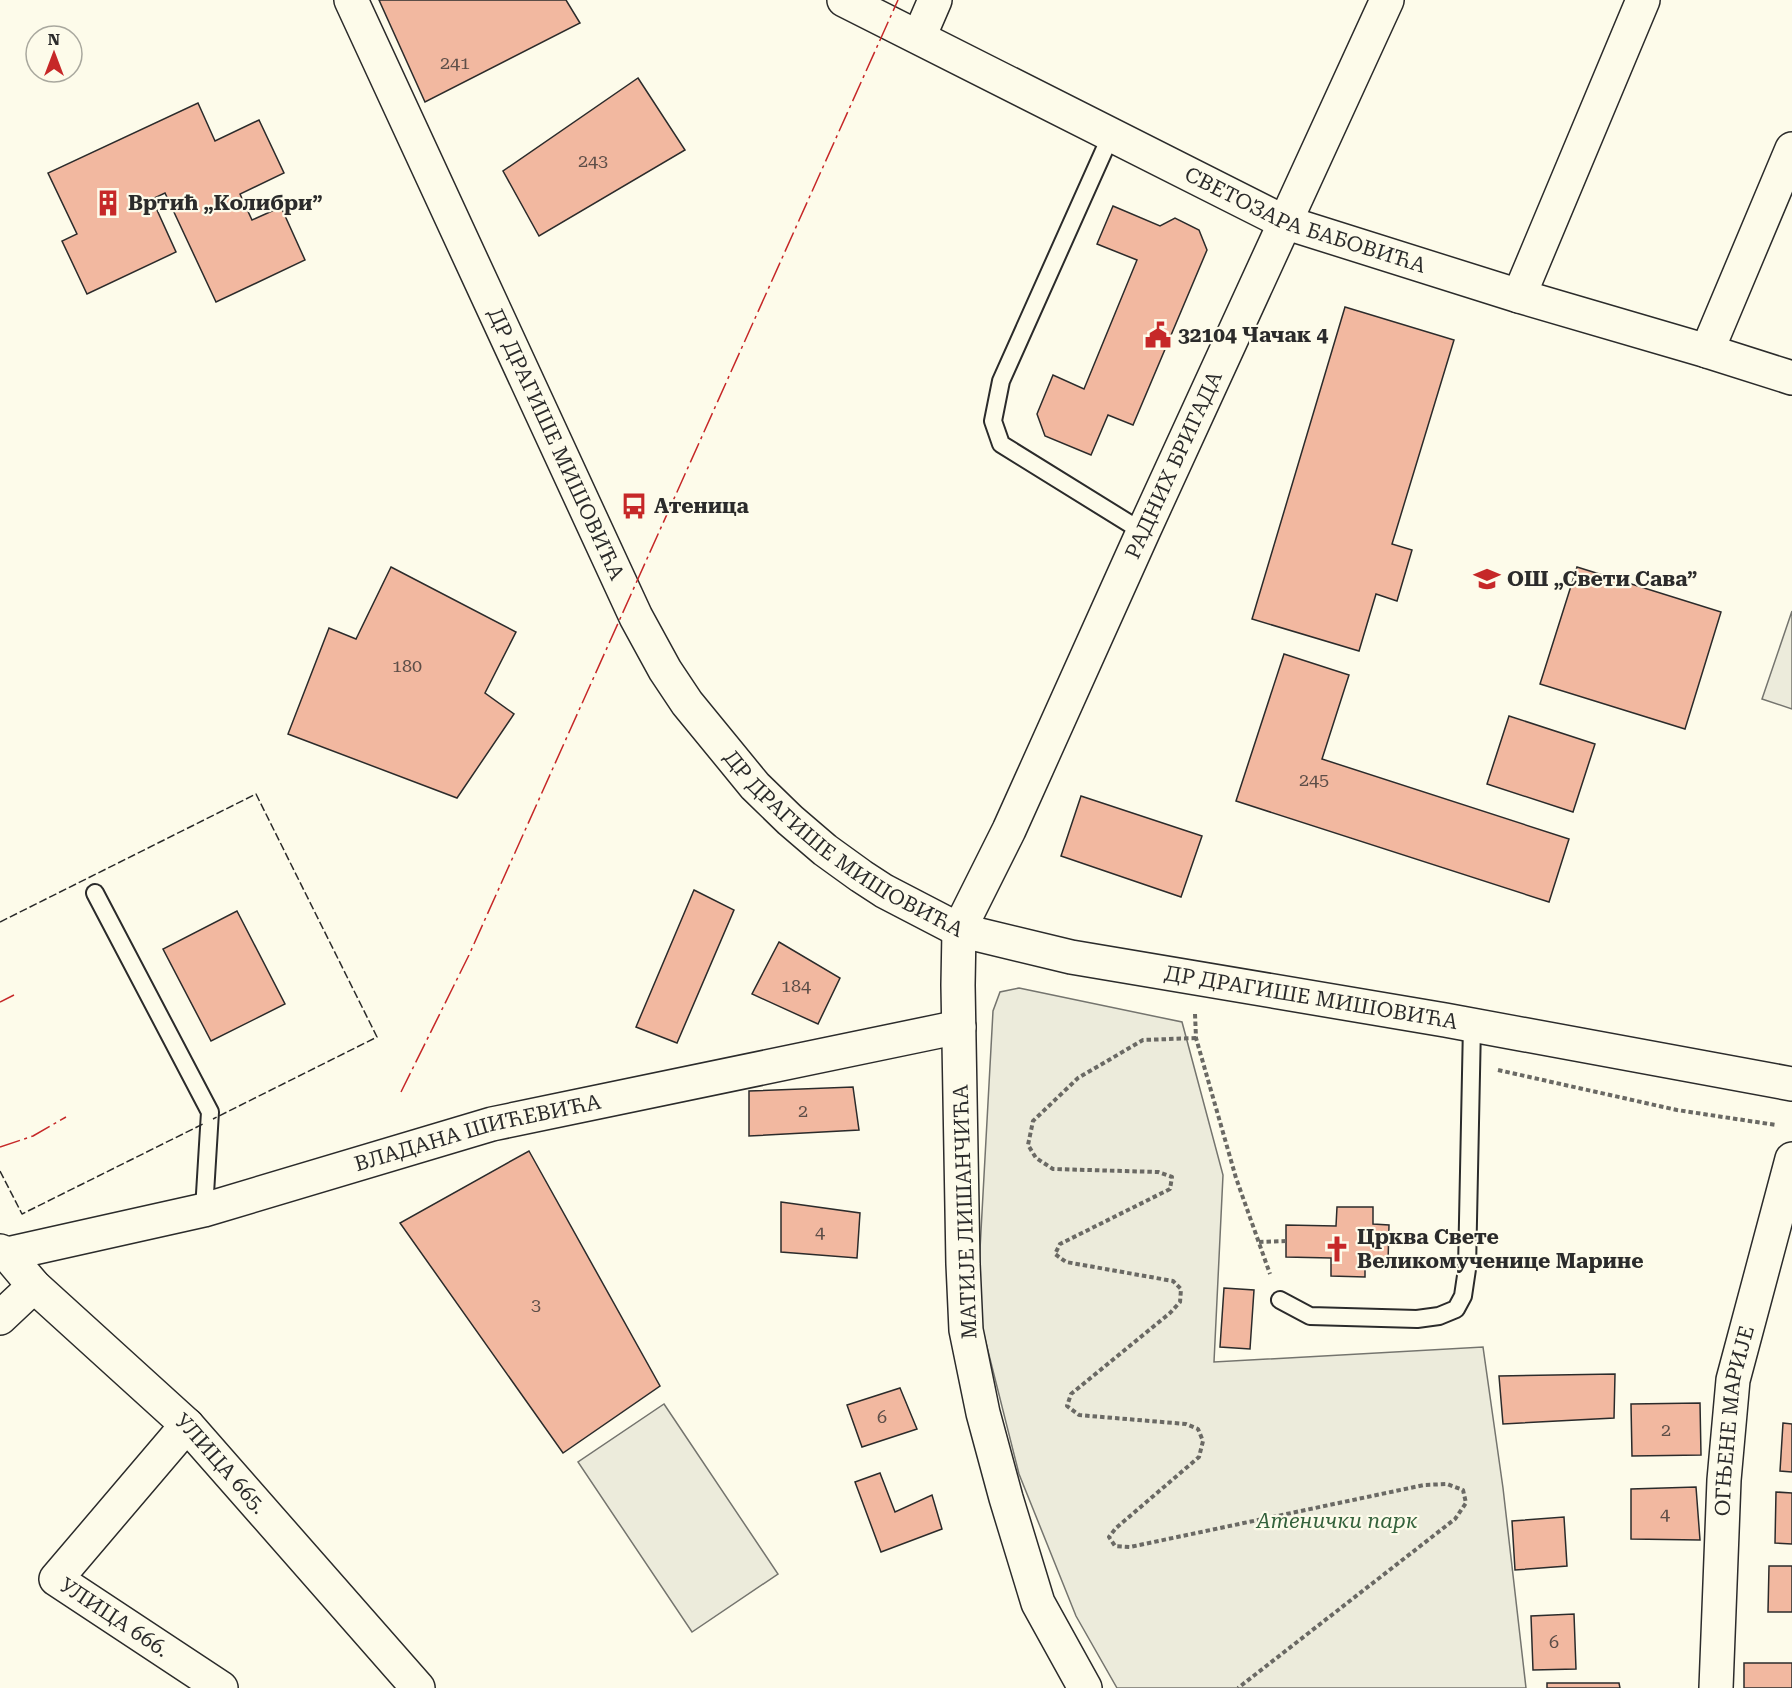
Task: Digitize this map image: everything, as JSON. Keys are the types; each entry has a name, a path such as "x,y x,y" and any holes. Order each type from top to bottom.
{"street":[{"name":"ДР ДРАГИШЕ МИШОВИЋА","path":"351,0 636,616 687,703 755,786 825,850 884,891 960,930 1050,953 1792,1084"},
{"name":"СВЕТОЗАРА БАБОВИЋА","path":"844,0 1284,222 1792,378"},
{"path":"919,37 935,0"},
{"name":"РАДНИХ БРИГАДА","path":"960,930 1009,830 1387,0"},
{"path":"1519,296 1643,0"},
{"path":"1707,351 1792,149"},
{"name":"МАТИЈЕ ЛИШАНЧИЋА","path":"960,930 958,985 966,1330 986,1424 1038,1604 1085,1688"},
{"name":"ВЛАДАНА ШИЋЕВИЋА","path":"4,1252 204,1210 492,1124 960,1027"},
{"name":"ОГЊЕНЕ МАРИЈЕ","path":"1716,1688 1724,1480 1732,1380 1792,1159"},
{"name":"УЛИЦА 665.","path":"4,1252 34,1286 187,1425 418,1688"},
{"path":"0,1318 34,1286"},
{"name":"УЛИЦА 666.","path":"187,1425 56,1579 221,1688"}],"lane":[{"path":"1111,135 1001,381 993,421 1001,444 1143,532"},
{"path":"94,893 210,1112 204,1210"},
{"path":"1280,1300 1310,1316 1417,1319 1438,1316 1456,1309 1464,1296 1467,1269 1472,1026"}],"path":[{"path":"1195,1013 1196,1038 1236,1178 1280,1300"},
{"path":"1196,1038 1143,1040 1078,1078 1033,1121 1028,1145 1036,1158 1053,1169 1158,1172 1172,1177 1170,1189 1060,1244 1056,1254 1066,1262 1173,1281 1180,1289 1180,1302 1170,1313 1071,1394 1066,1406 1078,1415 1186,1424 1198,1429 1203,1441 1200,1457 1116,1528 1110,1537 1116,1546 1130,1547 1424,1485 1447,1484 1463,1490 1466,1503 1455,1519 1238,1688"},
{"path":"1259,1242 1286,1241"}],"green space":[{"path":"1792,611 1792,709 1762,699"},
{"name":"Атенички парк","path":"1019,988 1182,1022 1223,1175 1214,1362 1483,1347 1503,1488 1526,1688 1117,1688 1076,1616 1019,1474 983,1331 978,1286 993,1011 1000,992"},
{"path":"664,1404 778,1574 692,1632 578,1462"}],"building":[{"path":"379,0 566,0 580,23 425,102"},
{"path":"638,78 685,150 539,236 503,171"},
{"name":"Вртић „Колибри”","path":"198,103 215,141 259,120 284,173 240,194 252,220 281,207 305,260 216,302 165,193 152,199 176,252 87,294 62,241 77,234 48,173"},
{"path":"1113,206 1160,226 1175,218 1199,230 1207,250 1133,425 1108,415 1091,455 1045,436 1037,414 1053,375 1084,389 1137,260 1097,244"},
{"path":"1345,307 1454,340 1392,544 1412,550 1397,601 1376,594 1359,651 1252,619"},
{"path":"391,567 516,632 485,693 514,714 457,798 288,734 329,628 356,639"},
{"path":"1577,567 1721,612 1685,729 1540,684"},
{"path":"1284,654 1349,675 1322,759 1569,839 1549,902 1236,801"},
{"path":"1509,716 1595,744 1573,812 1487,784"},
{"path":"1081,796 1202,836 1181,897 1061,856"},
{"path":"694,890 734,910 677,1043 636,1027"},
{"path":"237,911 285,1004 211,1041 163,949"},
{"path":"779,942 840,978 818,1024 752,994"},
{"path":"853,1087 859,1130 749,1136 749,1091"},
{"path":"529,1151 660,1386 563,1453 400,1223"},
{"path":"781,1202 860,1213 857,1258 781,1252"},
{"name":"Црква Свете Великомученице Марине","path":"1337,1207 1373,1207 1373,1224 1389,1225 1388,1263 1365,1263 1365,1277 1331,1276 1331,1258 1286,1257 1286,1225 1336,1226"},
{"path":"1224,1288 1254,1290 1250,1349 1220,1347"},
{"path":"1615,1374 1614,1418 1503,1424 1499,1376"},
{"path":"900,1388 917,1429 862,1447 847,1405"},
{"path":"1700,1403 1701,1455 1632,1456 1631,1404"},
{"path":"1783,1423 1792,1424 1792,1472 1780,1471"},
{"path":"880,1473 895,1512 932,1495 942,1529 881,1552 855,1482"},
{"path":"1696,1487 1700,1540 1631,1539 1631,1489"},
{"path":"1776,1492 1792,1493 1792,1544 1775,1543"},
{"path":"1564,1517 1567,1566 1515,1570 1512,1521"},
{"path":"1769,1566 1792,1566 1792,1612 1768,1612"},
{"path":"1574,1614 1576,1669 1533,1670 1531,1616"},
{"path":"1744,1663 1792,1663 1792,1688 1744,1688"},
{"path":"1547,1683 1619,1683 1620,1688 1547,1688"}],"fence":[{"path":"0,922 256,794 377,1037 213,1119"},
{"path":"0,1171 22,1214 205,1123"}],"power":[{"path":"401,1092 469,955 898,0"},
{"path":"0,1002 14,995"},
{"path":"0,1147 33,1136 66,1117"}],"place":[{"name":"Вртић „Колибри”","path":"108,203"},
{"name":"32104 Чачак 4","path":"1158,335"},
{"name":"Атеница","path":"634,506"},
{"name":"ОШ „Свети Сава”","path":"1487,579"},
{"name":"Црква Свете Великомученице Марине","path":"1337,1249"}]}
